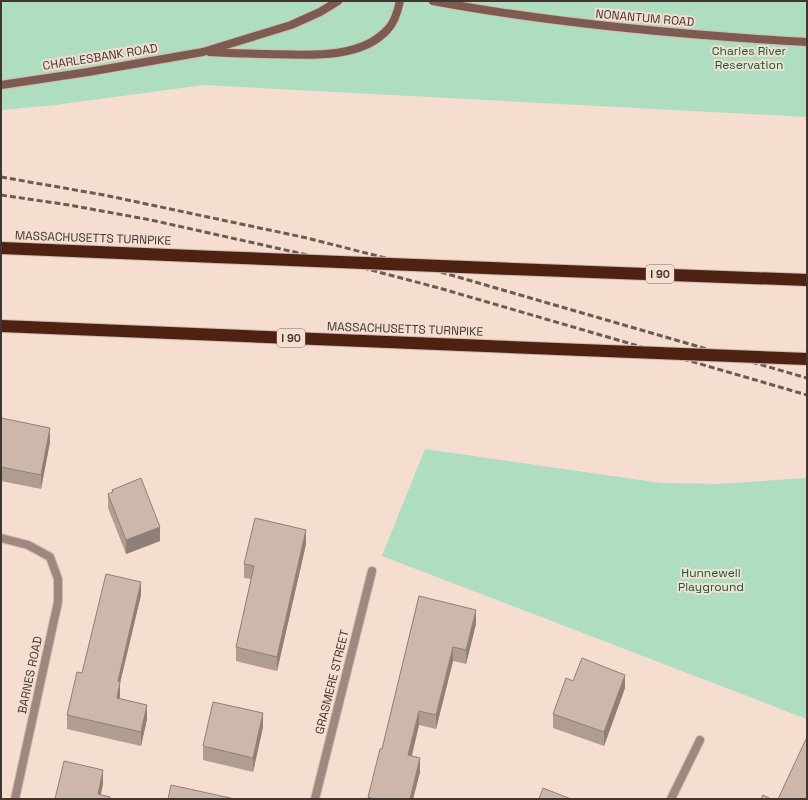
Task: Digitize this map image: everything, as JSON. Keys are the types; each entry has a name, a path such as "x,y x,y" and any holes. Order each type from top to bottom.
{"highway":[{"name":"MASSACHUSETTS TURNPIKE","path":"1,248 807,280"},
{"name":"MASSACHUSETTS TURNPIKE","path":"1,326 807,359"}],"street":[{"name":"CHARLESBANK ROAD","path":"1,84 88,72 203,52 291,25 320,12 338,1"},
{"name":"CHARLESBANK ROAD","path":"203,52 310,56 356,49 374,41 389,29 397,13 400,1"},
{"name":"NONANTUM ROAD","path":"433,1 512,15 634,30 807,42"},
{"name":"BARNES ROAD","path":"1,538 28,545 50,557 58,579 58,602 15,799"},
{"name":"GRASMERE STREET","path":"315,799 372,571"},
{"path":"671,799 700,740"}],"green space":[{"name":"Charles River Reservation","path":"1,1 807,1 807,117 203,85 55,105 1,110"},
{"name":"Hunnewell Playground","path":"425,449 661,483 719,484 807,478 807,719 382,556"}],"building":[{"path":"1,418 50,428 41,475 1,467"},
{"path":"141,478 160,527 126,540 108,494 113,492 112,490"},
{"path":"255,518 306,530 277,657 236,647 254,566 244,564"},
{"path":"106,574 141,582 118,681 120,682 117,698 147,705 141,732 67,715 77,672 82,673"},
{"path":"419,596 476,610 466,650 453,647 436,715 419,711 408,755 420,758 410,799 371,799 368,797 380,749 382,749"},
{"path":"582,658 625,675 604,732 553,714 566,678 573,681"},
{"path":"213,702 263,713 253,758 203,746"},
{"path":"807,737 807,799 778,799"},
{"path":"64,761 103,770 98,794 110,797 110,799 55,799"},
{"path":"171,785 235,799 168,799"},
{"path":"543,788 571,799 539,799"},
{"path":"763,795 771,799 761,799"}],"railway":[{"path":"1,177 104,195 307,238 444,273 807,378"},
{"path":"1,195 69,205 151,220 348,264 439,288 807,395"}]}
